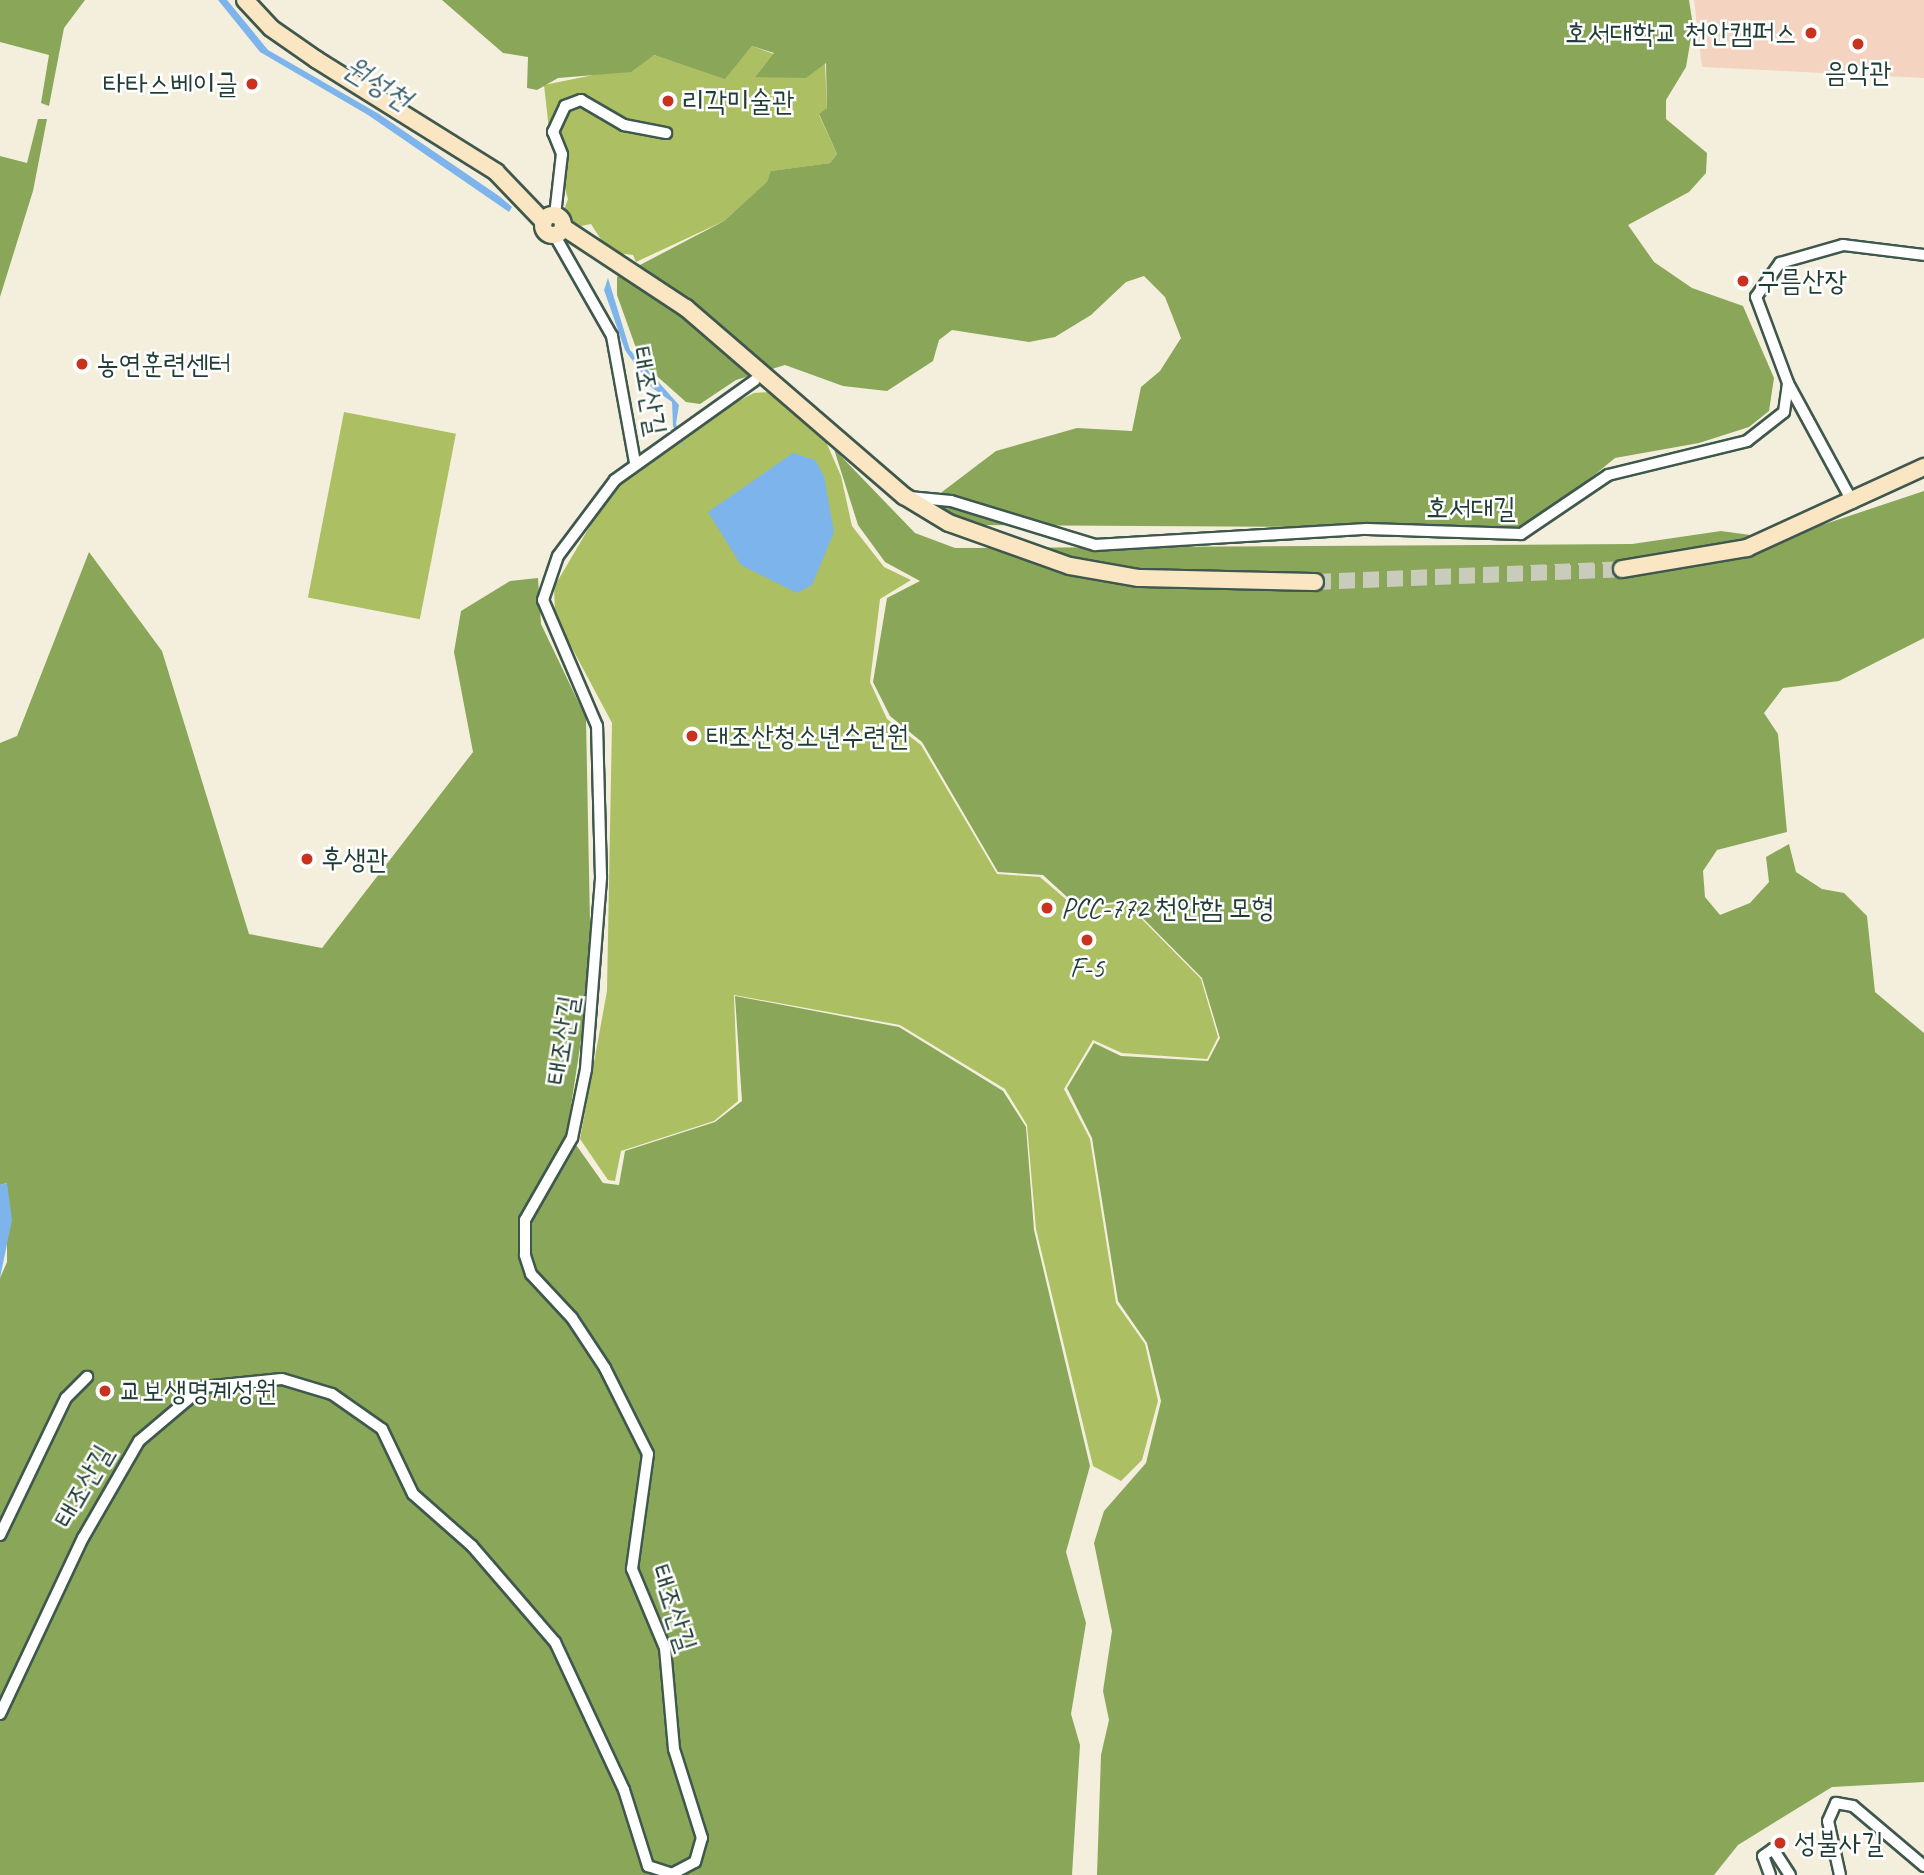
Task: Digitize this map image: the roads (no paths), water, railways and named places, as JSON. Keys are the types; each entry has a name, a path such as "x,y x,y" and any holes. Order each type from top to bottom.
{"street":[{"name":"태조산길","path":"0,1714 83,1538 139,1441 203,1387 282,1379 332,1394 382,1429 413,1493 472,1546 555,1642 624,1790 648,1866 672,1874 695,1862 702,1838 674,1749 665,1648 632,1569 648,1454 605,1368 531,1274 523,1237 532,1204 572,1138 598,978 597,726 543,600 577,527 635,462 612,336 554,225 496,172 317,60 271,28 245,0"},
{"path":"666,133 624,125 581,100 565,106 553,132 562,155 554,225 686,308 904,496 949,523 1070,566 1139,578 1315,582"},
{"path":"1853,503 1788,383 1757,308 1766,274 1818,248 1924,255"},
{"path":"635,462 692,420 755,380"},
{"name":"호서대길","path":"904,496 951,501 1095,545 1367,529 1521,534 1632,465 1747,441 1784,412 1788,383"},
{"path":"1622,569 1747,548 1853,503 1924,467"},
{"name":"태조산길","path":"0,1535 66,1398 87,1377"},
{"path":"1840,1875 1828,1821 1836,1803 1853,1806 1924,1866"},
{"path":"1770,1875 1763,1856 1773,1849 1790,1875"}],"water":[{"path":"218,0 227,0 268,50 379,114 499,196 512,207 509,212 368,115 260,52"},
{"path":"608,278 630,350 679,405 676,424 686,450 673,426 672,402 651,387 625,350 604,290"},
{"path":"793,453 815,460 824,476 834,532 812,585 797,593 741,565 708,512"},
{"path":"7,1183 12,1220 0,1278 0,1185"}],"tunnel":[{"path":"1315,582 1622,569"}],"place":[{"name":"호서대학교 천안캠퍼스","path":"1811,33"},
{"name":"음악관","path":"1858,44"},
{"name":"타타스베이글","path":"252,84"},
{"name":"리각미술관","path":"668,101"},
{"name":"구름산장","path":"1743,281"},
{"name":"농연훈련센터","path":"82,364"},
{"name":"태조산청소년수련원","path":"692,736"},
{"name":"후생관","path":"307,859"},
{"name":"PCC-772 천안함 모형","path":"1047,908"},
{"name":"F-5","path":"1087,940"},
{"name":"교보생명계성원","path":"105,1391"},
{"name":"성불사길","path":"1780,1843"}],"water label":[{"name":"원성천","path":"378,83"}]}
